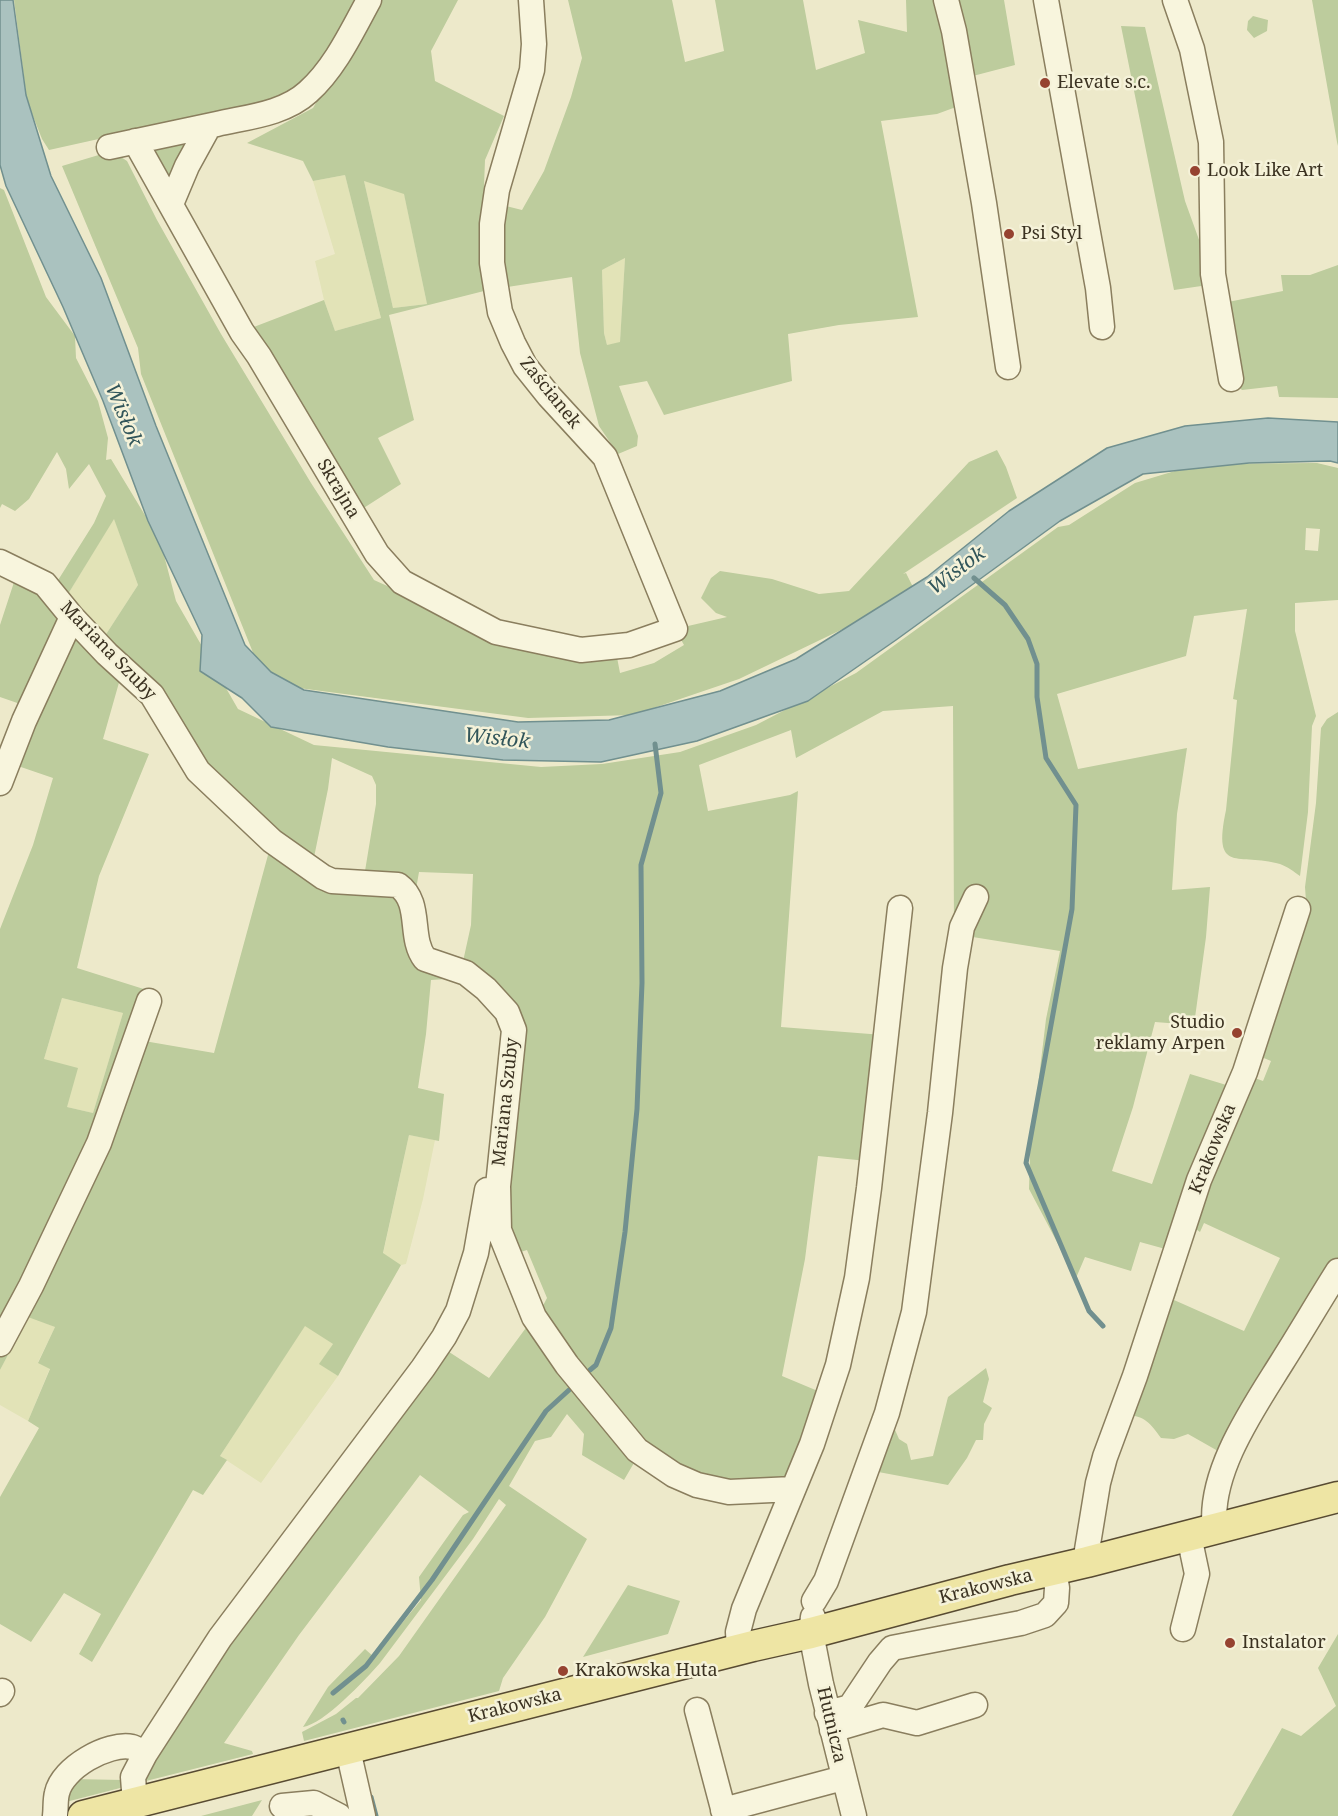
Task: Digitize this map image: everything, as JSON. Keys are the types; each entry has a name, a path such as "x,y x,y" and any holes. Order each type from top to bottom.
{"main road":[{"name":"Krakowska","path":"83,1816 739,1649 811,1633 1338,1497"}],"street":[{"path":"109,147 277,109 302,97 338,54 369,0"},
{"name":"Zaścianek","path":"531,0 534,44 532,70 497,190 492,224 492,263 500,312 525,366 605,457 675,629"},
{"path":"946,0 954,31 984,202 1008,368"},
{"path":"1046,0 1098,288 1102,327"},
{"path":"1175,0 1192,50 1211,142 1213,274 1231,379"},
{"path":"171,204 209,126"},
{"name":"Skrajna","path":"135,141 242,332 259,356 377,554 402,582 496,632 581,650 629,645 675,629"},
{"name":"Mariana Szuby","path":"0,562 45,584 107,654 152,695 198,771 272,841 332,881 398,885 405,890 415,911 421,954 425,959 466,973 486,989 507,1012 514,1030 500,1154 497,1210 499,1230 534,1317 567,1365 637,1450 674,1475 697,1485 729,1492 793,1489"},
{"path":"0,783 24,721 72,617"},
{"path":"814,1601 825,1581 887,1413 914,1312 940,1113 955,968 962,927 976,897"},
{"path":"739,1649 738,1632 744,1609 812,1444 838,1365 857,1278 900,908"},
{"name":"Krakowska","path":"1087,1562 1098,1483 1106,1457 1199,1180 1245,1072 1298,909"},
{"path":"0,1344 31,1286 99,1143 149,1001"},
{"path":"135,1803 133,1778 144,1754 220,1638 423,1368 458,1311 476,1253 490,1169 500,1074"},
{"name":"Hutnicza","path":"854,1816 843,1778 811,1633 814,1584 866,1443 904,1309 925,1154 926,1129"},
{"path":"1183,1629 1197,1574 1202,1533 1213,1517 1218,1485 1241,1427 1338,1271"},
{"path":"830,1722 850,1707 892,1648 1021,1623 1045,1615 1056,1603 1057,1588 1054,1570"},
{"path":"830,1722 883,1715 917,1723 975,1705"},
{"path":"697,1710 724,1813 843,1778"},
{"path":"55,1816 57,1791 67,1775 95,1753 116,1747 133,1747 144,1754"},
{"path":"348,1750 363,1816"},
{"path":"282,1806 314,1803 339,1816"}],"green space":[{"path":"14,0 362,0 297,95 49,150 42,139 27,101"},
{"path":"376,0 458,0 431,51 435,81 504,116 485,160 483,212 488,290 389,315 414,420 378,438 401,484 359,511 246,330 324,300 335,331 381,318 345,175 313,181 303,161 247,143 313,108","holes":["364,181 404,194 427,304 393,308"]},
{"path":"568,0 672,0 685,62 724,51 715,0 803,0 816,70 865,53 858,20 907,32 906,0 1004,0 1015,65 969,77 975,100 937,114 881,121 918,317 839,325 788,334 792,381 664,415 647,381 619,386 638,436 637,446 618,454 599,426 580,353 572,277 501,288 502,205 522,210 544,171 571,97 582,58","holes":["625,258 620,342 607,345 604,333 602,270"]},
{"path":"1312,0 1338,0 1338,146 1337,142"},
{"path":"1253,16 1268,20 1267,31 1254,38 1247,30 1248,21"},
{"path":"1121,26 1145,27 1185,201 1215,284 1174,290"},
{"path":"192,135 173,187 148,145"},
{"path":"112,151 127,161 157,220 221,334 311,483 374,580 494,634 616,652 620,673 654,663 684,645 675,629 727,617 716,613 701,598 711,578 720,571 772,579 819,594 849,591 969,462 997,450 1017,498 903,574 906,573 913,587 872,615 739,679 633,715 528,718 291,687 258,665 141,374 138,348 62,166"},
{"path":"345,175 381,318 335,331 324,300 315,261 335,254 313,181"},
{"path":"364,181 404,193 427,304 393,308"},
{"path":"0,188 4,190 46,297 75,336 76,358 98,401 108,438 106,460 111,459 160,540 176,601 238,709 314,745 541,767 602,764 680,752 756,725 856,673 1058,527 1069,525 1135,483 1198,464 1317,463 1338,468 1338,600 1295,603 1295,631 1316,716 1312,726 1308,812 1300,876 1280,864 1232,857 1226,853 1223,845 1237,700 1233,699 1247,609 1194,616 1186,656 1057,694 1078,769 1187,748 1177,814 1172,890 1210,887 1194,1025 1155,1022 1133,1107 1112,1171 1152,1184 1190,1074 1233,1087 1169,1250 1140,1242 1131,1271 1085,1257 1076,1278 1029,1189 1030,1153 1046,1019 1060,951 954,934 953,706 883,711 796,758 791,730 699,765 708,811 790,795 798,791 781,1027 883,1035 867,1161 818,1156 805,1259 782,1376 825,1394 791,1486 734,1488 658,1461 537,1317 547,1298 527,1250 511,1255 502,1232 518,1033 462,966 471,925 473,874 419,872 415,895 369,878 365,871 376,804 376,785 372,776 332,758 312,867 203,771 101,642 138,585 114,519 65,599 55,585 94,523 106,496 89,464 69,489 66,469 57,452 29,499 15,511 2,504 0,508","holes":["1306,528 1320,529 1318,551 1305,550"]},
{"path":"625,258 620,343 607,345 604,333 602,270"},
{"path":"1338,265 1338,398 1279,397 1277,386 1242,390 1231,379 1218,304 1283,291 1281,275 1310,275"},
{"path":"114,518 138,585 101,642 65,599"},
{"path":"17,573 64,618 26,706 0,697 0,625"},
{"path":"71,633 122,672 103,739 149,754 99,876 77,968 150,991 96,1140 0,1337 0,929 33,845 53,778 18,766","holes":["62,998 123,1013 93,1113 67,1107 78,1068 44,1059"]},
{"path":"1338,712 1338,1263 1225,1455 1188,1434 1174,1439 1161,1438 1146,1421 1126,1415 1175,1285 1178,1289 1174,1300 1244,1331 1280,1258 1204,1223 1200,1232 1193,1227 1252,1077 1263,1081 1271,1061 1259,1056 1306,901 1305,887 1316,803 1321,728 1327,719"},
{"path":"271,844 310,873 397,888 418,954 460,978 431,980 418,1088 444,1094 439,1141 409,1135 383,1253 401,1265 338,1376 319,1364 333,1344 305,1326 220,1456 227,1460 203,1495 193,1490 92,1662 79,1654 101,1614 64,1593 31,1642 0,1624 0,1497 39,1428 28,1421 50,1369 38,1363 55,1327 28,1317 0,1370 0,1348 139,1037 150,1042 214,1053"},
{"path":"62,998 123,1013 93,1113 67,1107 44,1059"},
{"path":"409,1135 435,1140 406,1264 401,1265 383,1254"},
{"path":"28,1316 55,1327 38,1362 50,1368 28,1421 0,1405 0,1370"},
{"path":"531,1321 638,1456 624,1480 582,1455 584,1434 567,1414 551,1437 535,1441 509,1486 587,1539 545,1617 503,1678 499,1691 304,1741 302,1732 336,1714 358,1698 399,1656 506,1505 499,1499 473,1539 373,1671 333,1710 312,1724 303,1727 328,1687 365,1649 374,1657 421,1600 419,1577 463,1515 469,1512 420,1475 299,1635 224,1743 252,1751 253,1754 142,1782 202,1677 443,1348 489,1378"},
{"path":"305,1325 333,1344 320,1364 338,1376 261,1483 220,1456"},
{"path":"986,1368 989,1379 983,1402 992,1408 984,1424 983,1440 976,1440 967,1458 948,1485 873,1471 892,1423 899,1439 907,1444 911,1460 933,1456 948,1397"},
{"path":"628,1585 680,1601 668,1634 583,1657"},
{"path":"1338,1634 1338,1816 1232,1816 1282,1728 1301,1736 1336,1706 1318,1668"},
{"path":"70,1779 125,1780 124,1787 62,1803"},
{"path":"262,1800 252,1816 201,1816"}],"water":[{"name":"Wisłok","path":"0,0 13,0 26,95 51,176 101,278 156,426 245,645 271,672 304,690 518,722 609,720 720,691 796,659 927,577 1009,511 1107,448 1185,426 1268,418 1338,422 1338,463 1330,461 1249,463 1143,474 1060,521 808,701 697,741 601,762 503,760 388,747 271,727 242,698 200,671 202,635 148,521 103,401 63,307 6,186 0,165"}],"waterway":[{"name":"Wisłok","path":"974,578 1005,605 1028,639 1037,664 1037,697 1046,758 1076,805 1072,909 1026,1163 1089,1311 1103,1326"},
{"path":"590,1370 596,1365 611,1328 625,1232 637,1109 642,983 641,865 661,793 655,744"},
{"path":"333,1693 366,1666 432,1580 546,1411 569,1390"},
{"path":"371,1797 376,1816"}],"place":[{"name":"Elevate s.c.","path":"1045,83"},
{"name":"Look Like Art","path":"1195,171"},
{"name":"Psi Styl","path":"1009,234"},
{"name":"Studio reklamy Arpen","path":"1237,1033"},
{"name":"Instalator","path":"1230,1643"},
{"name":"Krakowska Huta","path":"563,1671"}]}
